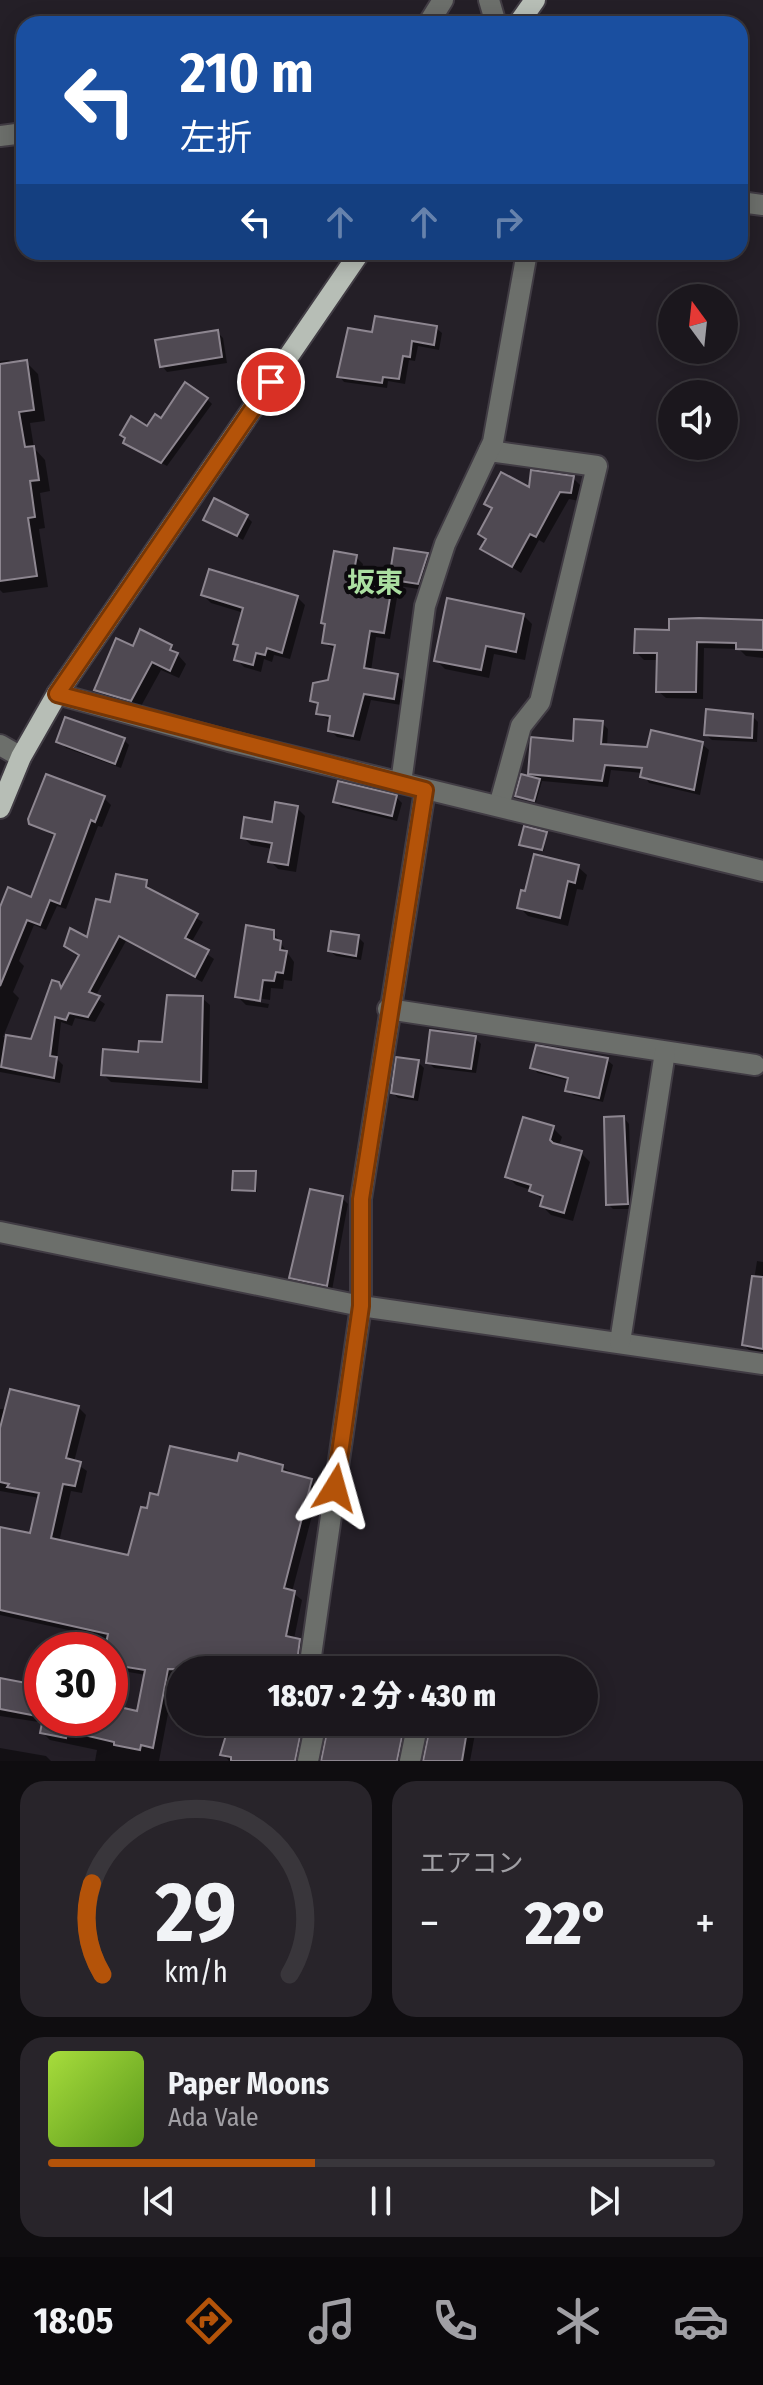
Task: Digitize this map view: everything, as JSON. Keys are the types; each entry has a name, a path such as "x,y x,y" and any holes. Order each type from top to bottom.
{"main road":[{"path":"0,808 21,757 57,694 355,260"}],"street":[{"path":"401,783 425,606 445,544 489,451 525,260"},
{"path":"489,451 597,466 540,702 521,726 499,806"},
{"path":"57,694 425,790 763,871"},
{"path":"0,745 21,757"},
{"path":"311,1656 361,1306 361,1199 388,1009 425,790"},
{"path":"388,1009 755,1065"},
{"path":"620,1342 665,1052"},
{"path":"0,1232 361,1306 763,1364"},
{"path":"308,1761 313,1736"},
{"path":"410,1761 415,1736"}],"building":[{"path":"375,316 437,326 434,345 412,341 410,357 403,356 399,379 383,377 382,383 337,377 348,328 372,332"},
{"path":"218,330 222,357 160,367 155,340"},
{"path":"27,360 34,410 19,412 25,447 34,446 39,480 30,481 35,517 28,518 37,576 0,581 0,364"},
{"path":"185,382 208,398 161,463 123,443 125,438 120,435 131,416 147,426 155,414 161,418"},
{"path":"531,470 574,476 571,493 560,492 536,537 530,534 512,567 480,549 486,539 478,534 492,508 484,504 501,472 529,487"},
{"path":"214,498 248,515 237,536 203,520"},
{"path":"394,548 428,553 418,584 393,580 384,633 370,631 364,668 398,674 394,699 364,694 353,736 328,731 330,716 316,714 318,703 310,701 313,683 328,680 335,645 322,643 325,624 321,623 334,551 357,555 354,571 389,579"},
{"path":"209,569 298,596 282,653 267,648 265,655 256,653 253,665 234,660 238,645 233,644 243,608 201,595"},
{"path":"447,598 524,614 516,652 486,646 481,670 434,661"},
{"path":"669,619 763,620 763,650 736,649 736,643 697,642 696,692 656,692 657,653 634,653 635,629 669,630"},
{"path":"140,629 172,645 170,650 178,653 170,671 152,662 131,701 94,690 116,638 133,646"},
{"path":"706,709 753,714 752,738 704,735"},
{"path":"65,717 125,738 115,764 56,742"},
{"path":"574,719 603,721 601,744 647,747 651,730 703,742 694,790 640,777 642,768 605,765 602,781 528,774 531,737 573,741"},
{"path":"46,774 105,796 95,822 91,820 60,904 50,900 40,925 27,920 0,986 0,907 8,887 31,897 55,834 29,824 28,819"},
{"path":"521,774 540,779 534,801 515,796"},
{"path":"338,781 397,795 392,816 333,802"},
{"path":"275,802 298,806 288,865 268,862 272,843 241,838 244,817 272,822"},
{"path":"524,826 547,832 542,850 519,845"},
{"path":"534,854 579,865 575,883 568,881 560,918 517,908 521,890 525,891"},
{"path":"116,874 147,880 146,887 198,914 185,938 209,950 195,977 119,936 89,992 100,996 88,1017 69,1013 66,1020 55,1017 50,1056 57,1057 54,1078 1,1067 6,1035 31,1039 52,980 59,982 61,988 79,955 64,946 70,928 87,937 96,899 110,902"},
{"path":"246,925 274,930 274,939 281,941 280,950 287,951 283,973 276,972 274,981 263,980 260,1001 235,997"},
{"path":"331,931 359,935 356,956 328,951"},
{"path":"167,995 203,996 201,1082 101,1075 103,1049 138,1052 139,1041 162,1042"},
{"path":"430,1030 476,1036 471,1069 426,1063"},
{"path":"536,1045 608,1058 599,1098 565,1091 568,1078 530,1068"},
{"path":"396,1057 419,1060 413,1097 391,1093"},
{"path":"624,1116 628,1204 606,1205 604,1117"},
{"path":"523,1117 554,1126 550,1140 553,1143 582,1151 564,1213 540,1206 543,1196 529,1191 531,1185 505,1177"},
{"path":"233,1171 256,1171 255,1191 232,1190"},
{"path":"310,1189 343,1196 327,1286 289,1278"},
{"path":"752,1276 763,1277 763,1349 742,1345"},
{"path":"10,1389 79,1406 66,1458 81,1462 75,1486 63,1484 51,1538 128,1555 141,1507 147,1508 150,1493 158,1495 170,1446 237,1461 239,1453 283,1465 282,1471 312,1479 284,1588 295,1591 286,1636 300,1639 298,1656 166,1656 166,1680 153,1748 141,1745 140,1750 88,1736 128,1736 128,1709 137,1711 145,1670 128,1667 128,1632 99,1632 0,1610 0,1527 30,1533 39,1493 7,1487 9,1484 0,1482 0,1428"},
{"path":"0,1678 24,1683 24,1714 0,1709"},
{"path":"226,1736 300,1736 295,1761 231,1761 231,1757 220,1755"},
{"path":"326,1736 402,1736 397,1761 321,1761"},
{"path":"428,1736 466,1736 462,1761 423,1761"}],"district":[{"name":"坂東","path":"375,582"}],"route":[{"path":"271,382 57,694 425,790 388,1009 361,1199 361,1306 335,1488"}]}
